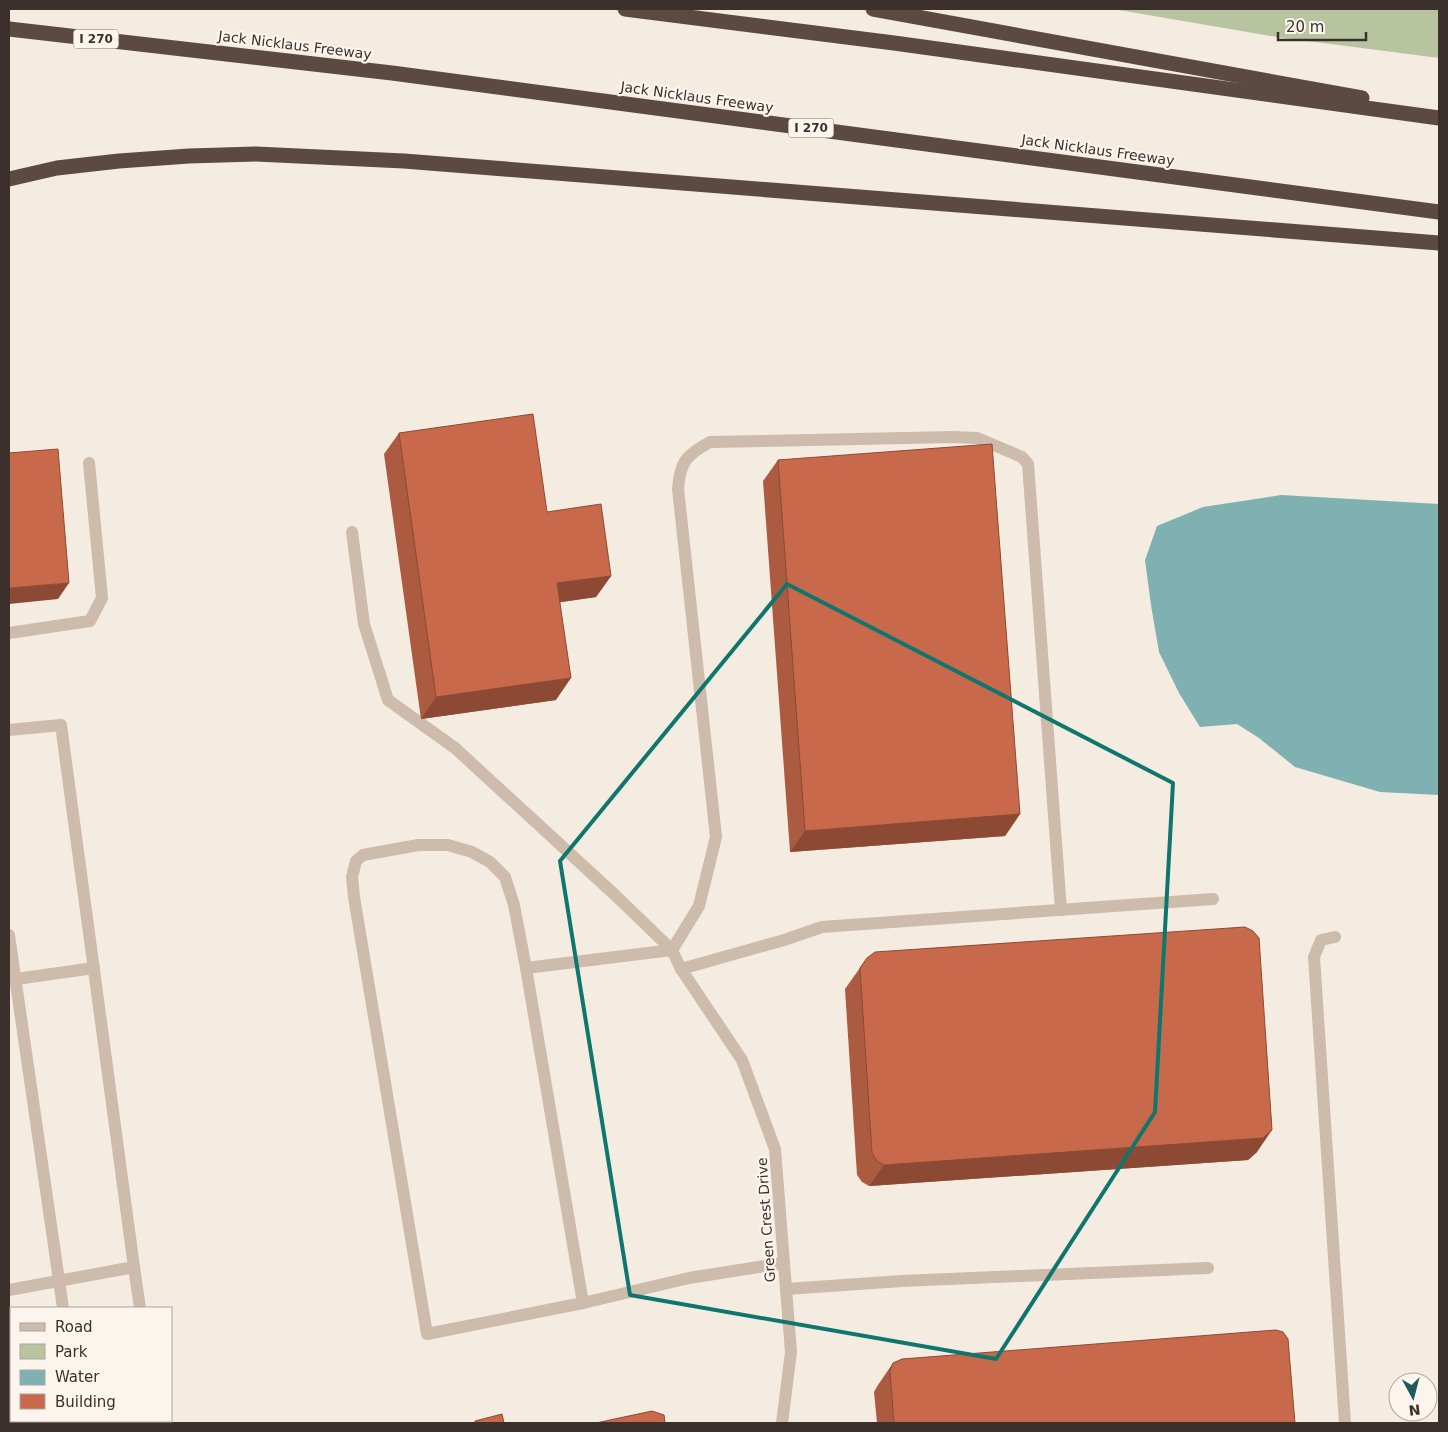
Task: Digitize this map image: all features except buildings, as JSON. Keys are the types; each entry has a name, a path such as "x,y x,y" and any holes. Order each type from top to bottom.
{"highway":[{"path":"625,9 904,44 1439,118"},
{"path":"873,9 1439,112"},
{"name":"Jack Nicklaus Freeway","path":"9,29 392,73 1439,212"},
{"path":"9,179 57,168 190,156 256,154 404,160 1439,243"}],"street":[{"path":"672,950 699,906 716,837 678,489 679,470 693,451 710,442 952,436 978,438 1022,457 1028,464 1060,910"},
{"path":"9,633 90,621 102,598 89,463"},
{"path":"352,532 364,624 388,700 455,748 615,894 672,950"},
{"path":"9,730 61,725 140,1307"},
{"path":"583,1302 526,968 514,905 505,878 490,862 472,852 448,845 409,846 363,855 356,861 352,877 354,897 428,1334 583,1302 689,1278 784,1263"},
{"path":"681,969 784,940 822,926 1213,899"},
{"path":"9,935 12,980 63,1307"},
{"path":"1335,938 1321,940 1314,957 1345,1423"},
{"path":"526,968 672,950"},
{"name":"Green Crest Drive","path":"672,950 681,969 742,1060 775,1149 791,1352 782,1423"},
{"path":"12,980 94,968"},
{"path":"9,1290 134,1267"},
{"path":"786,1289 912,1280 1208,1268"}],"highlighted area":[{"path":"787,584 1173,783 1155,1112 996,1359 630,1295 560,861"}],"green space":[{"path":"1113,9 1439,9 1439,58 1277,37"}],"water":[{"path":"1281,495 1439,504 1439,795 1380,792 1295,767 1259,738 1237,724 1200,727 1179,693 1159,652 1145,560 1157,526 1203,507"}]}
